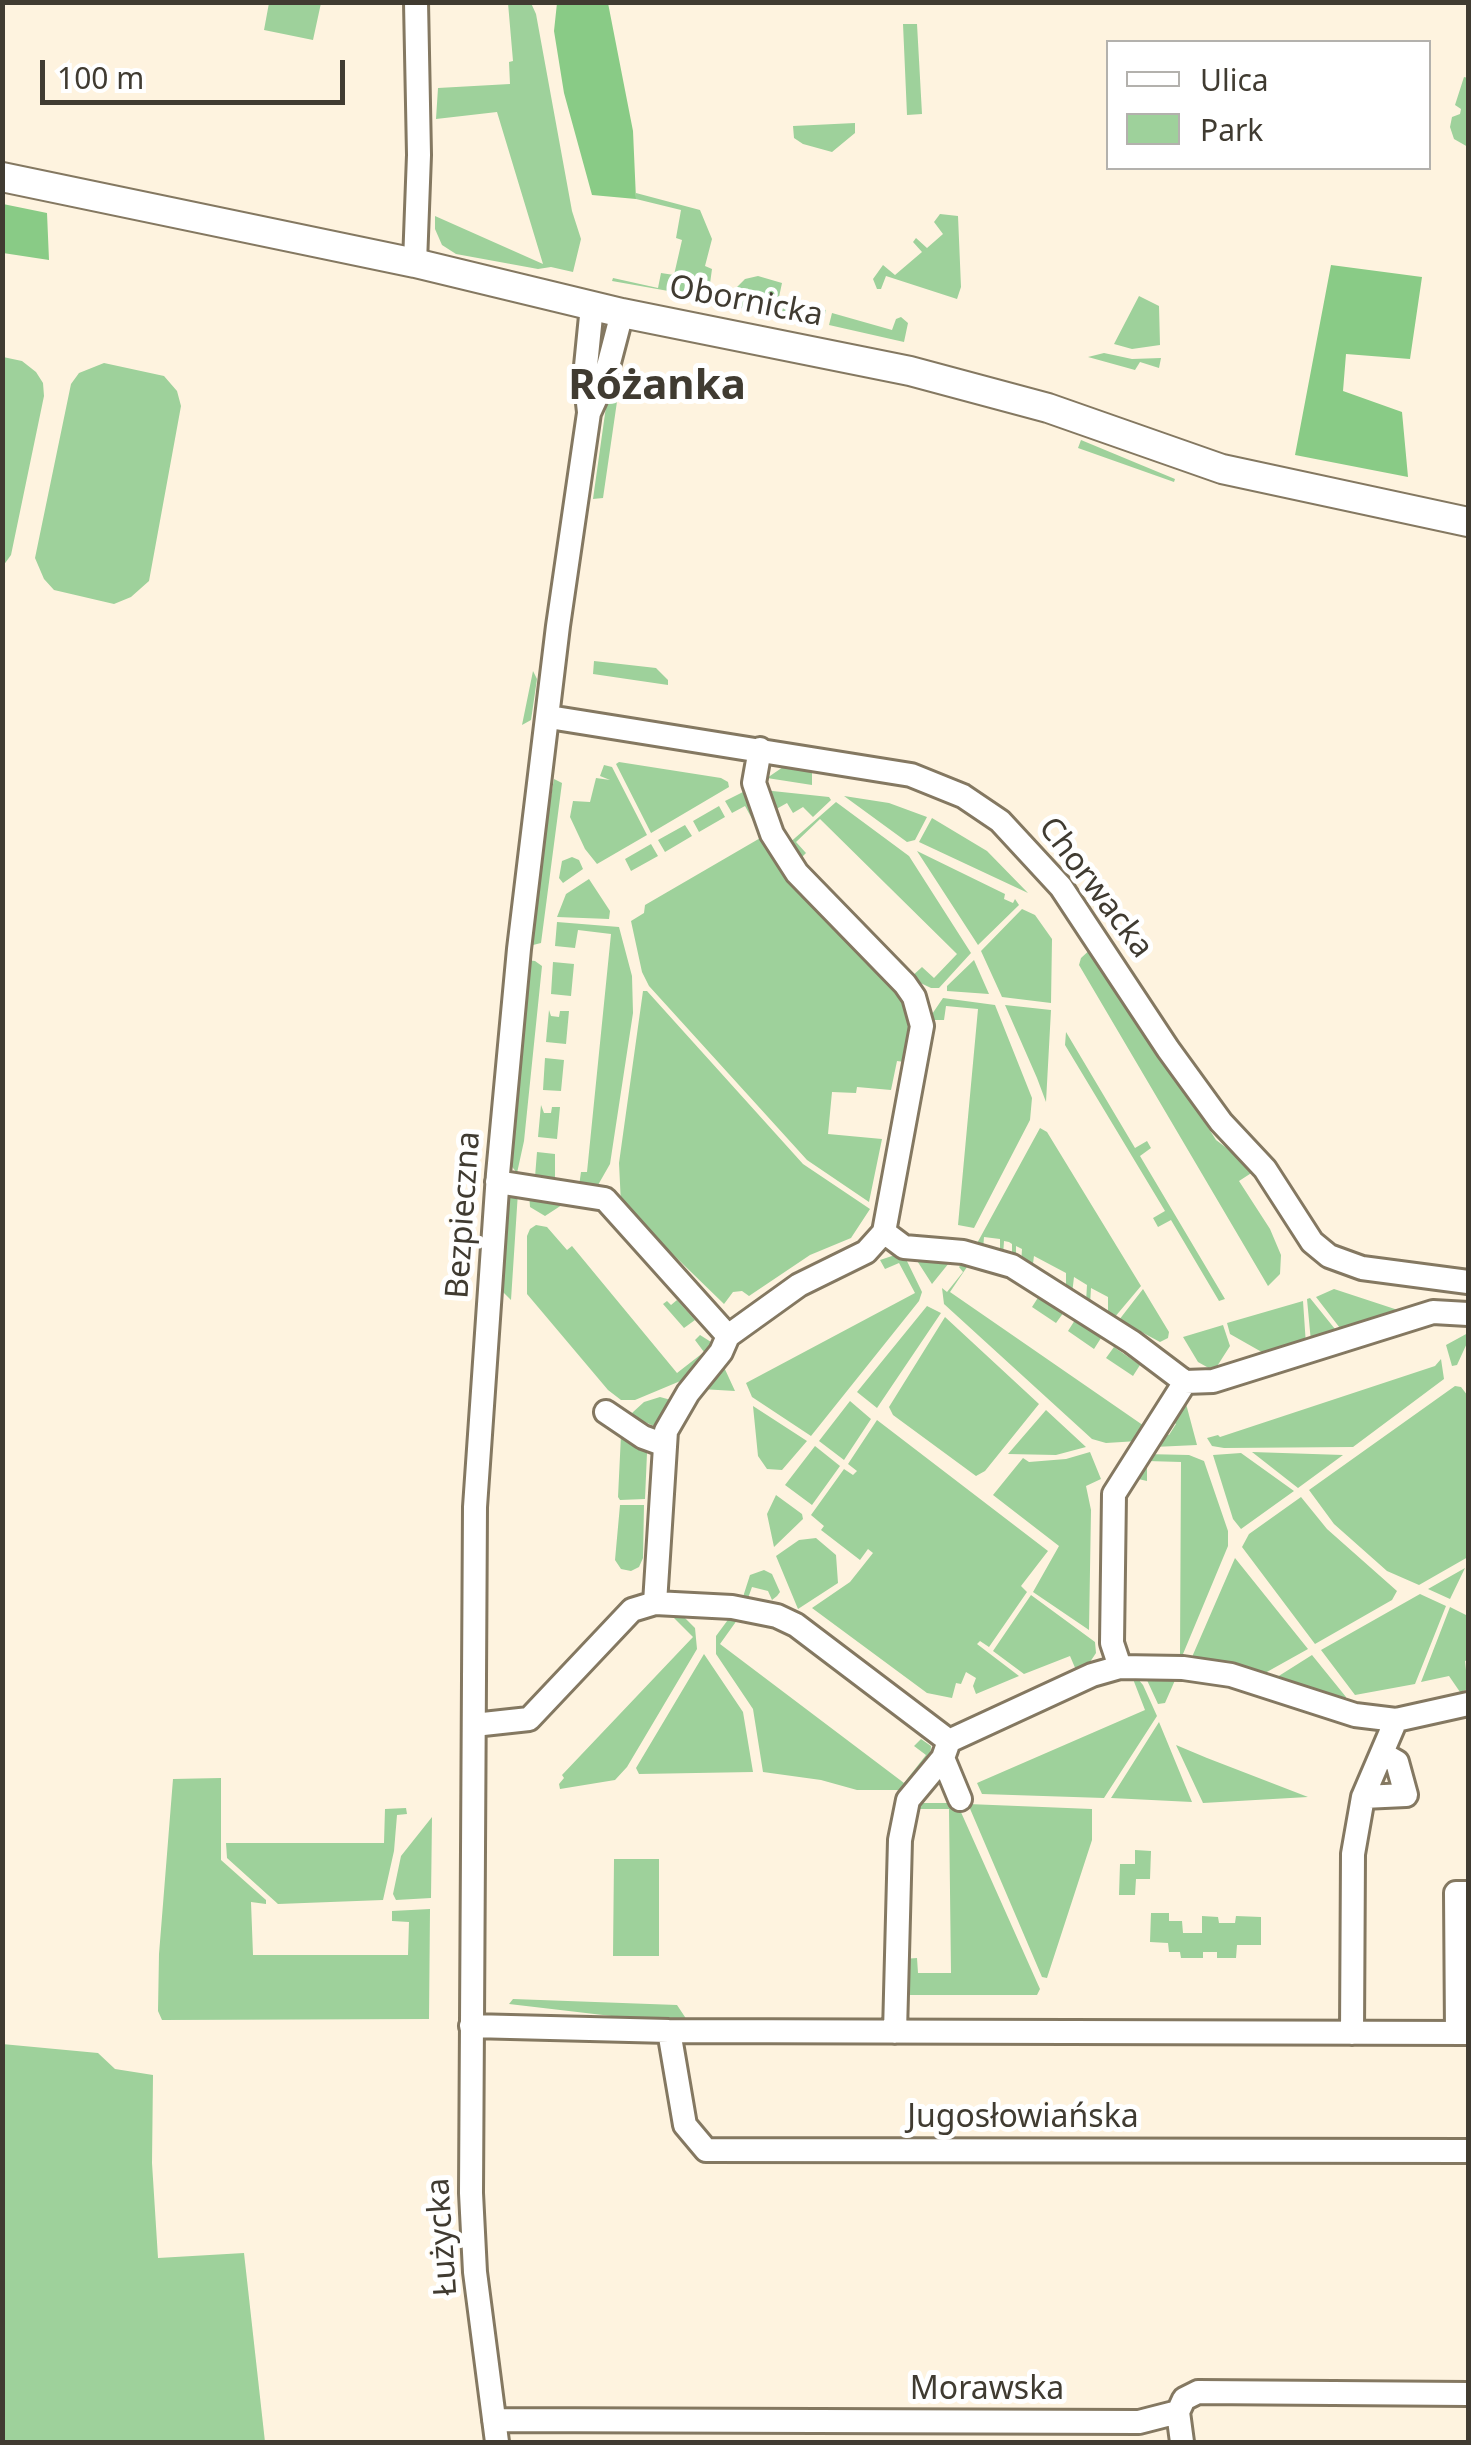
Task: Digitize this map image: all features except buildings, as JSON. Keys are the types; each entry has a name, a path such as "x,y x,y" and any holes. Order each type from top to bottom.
{"main road":[{"name":"Obornicka","path":"2,177 948,380 1048,408 1192,461 1468,522"}],"street":[{"path":"415,263 419,155 416,2"},
{"name":"Bezpieczna","path":"590,413 585,376 592,306"},
{"name":"Bezpieczna","path":"471,2026 474,1524 497,1182 519,949 558,626 590,413 605,378 622,313"},
{"name":"Chorwacka","path":"549,717 911,775 963,796 1000,820 1068,896 1168,1049 1222,1122 1264,1169 1312,1242 1328,1256 1362,1268 1468,1282"},
{"path":"655,1603 670,1419 721,1352 728,1336 799,1284 866,1252 884,1232 922,1026 914,998 904,984 798,873 772,834 754,783 760,749"},
{"path":"497,1182 605,1200 728,1336"},
{"path":"884,1232 904,1248 963,1252 1012,1266 1132,1342 1185,1382 1213,1381 1433,1312 1468,1314"},
{"path":"1120,1667 1112,1643 1114,1494 1185,1382"},
{"path":"606,1412 643,1437 665,1445"},
{"path":"474,1725 528,1719 632,1610 655,1603 732,1607 777,1616 796,1625 946,1749 960,1800"},
{"path":"895,2032 900,1840 908,1800 946,1749 1092,1675 1120,1667 1182,1668 1231,1676 1355,1715 1396,1720 1468,1704"},
{"path":"1352,2033 1352,1854 1363,1797 1396,1720"},
{"path":"1363,1797 1406,1795 1397,1762 1383,1754"},
{"path":"471,2026 669,2032 1463,2033 1456,1893 1468,1893"},
{"name":"Łużycka","path":"471,2026 474,2252 495,2431"},
{"name":"Jugosłowiańska","path":"669,2032 684,2124 706,2150 1468,2151"},
{"name":"Morawska","path":"495,2431 1139,2422 1178,2412 1184,2399 1198,2392 1468,2394"},
{"path":"1178,2412 1182,2442"}],"green space":[{"path":"269,3 321,3 313,40 264,30"},
{"path":"508,3 531,3 536,14 572,211 581,239 573,272 456,254 442,245 435,229 435,216 543,264 497,112 436,119 438,88 510,84 509,62 513,61"},
{"path":"557,3 608,3 633,131 636,199 592,195 564,93 554,31"},
{"path":"903,24 917,24 922,114 907,115"},
{"path":"1464,77 1468,78 1468,147 1454,139 1450,127 1452,117 1460,114 1461,109 1455,105"},
{"path":"855,123 855,133 832,152 794,138 793,126"},
{"path":"636,193 700,210 712,239 705,266 712,269 708,298 612,281 613,278 658,288 661,273 674,275 682,240 676,238 681,210 636,199"},
{"path":"3,204 47,213 49,260 3,253"},
{"path":"940,214 958,216 961,287 957,299 886,276 881,289 877,289 873,279 883,265 895,275 922,252 913,242 916,238 927,248 943,234 934,222"},
{"path":"1331,265 1422,277 1410,359 1346,354 1343,391 1402,412 1408,477 1295,455"},
{"path":"758,276 782,283 779,297 826,310 823,323 735,307 736,288 745,279"},
{"path":"1139,296 1159,306 1160,345 1132,349 1114,344"},
{"path":"832,313 892,330 901,317 908,323 904,342 829,325"},
{"path":"1104,353 1132,359 1161,358 1159,368 1140,362 1135,370 1088,357"},
{"path":"3,357 22,361 36,372 43,383 44,396 11,555 3,566"},
{"path":"104,363 164,376 177,391 181,406 149,581 131,597 114,604 54,590 35,558 71,384 79,373"},
{"path":"611,371 621,374 603,498 593,499"},
{"path":"1081,440 1175,479 1174,482 1078,448"},
{"path":"594,661 656,668 668,685 593,674"},
{"path":"533,671 537,679 531,720 522,725"},
{"path":"616,764 721,778 729,787 651,833"},
{"path":"604,765 612,767 647,835 597,864 570,817 573,801 590,802 596,778 610,780 600,776"},
{"path":"786,765 812,768 812,785 767,778"},
{"path":"554,779 562,783 541,943 533,945 528,944 534,893"},
{"path":"763,790 831,800 813,817 803,807 793,813 787,803 771,812"},
{"path":"745,791 902,992 914,1029 912,1063 897,1061 891,1090 857,1087 856,1093 832,1092 828,1134 882,1139 869,1202 807,1160 649,986 642,972 631,921 644,913 645,905 762,837 745,806 732,813 725,801"},
{"path":"844,796 889,803 927,817 915,840 907,842"},
{"path":"836,802 909,856 971,953 939,988 910,978 922,967 934,978 957,954 820,819 796,842 806,853 798,861 787,845"},
{"path":"719,806 725,817 699,832 693,821"},
{"path":"932,818 987,851 1028,893 919,842"},
{"path":"685,825 692,836 665,852 658,840"},
{"path":"651,844 658,856 631,871 625,859"},
{"path":"917,851 1005,894 1004,899 1013,903 1015,899 1019,905 978,945"},
{"path":"572,857 579,860 583,869 563,883 559,878 562,861"},
{"path":"589,879 610,911 609,919 557,917 566,894"},
{"path":"1022,909 1035,915 1052,939 1051,1003 1002,997 981,951"},
{"path":"557,922 619,927 632,976 633,1013 610,1164 594,1192 579,1186 581,1172 587,1172 611,934 578,930 575,948 555,946"},
{"path":"1093,947 1216,1140 1256,1170 1239,1181 1270,1229 1281,1255 1280,1274 1268,1286 1079,965"},
{"path":"527,960 542,966 524,1141 517,1173 509,1163"},
{"path":"974,960 989,994 947,991 947,986"},
{"path":"553,962 574,964 571,996 551,994"},
{"path":"643,991 803,1164 870,1209 851,1238 810,1255 749,1296 742,1291 733,1292 724,1304 621,1204 619,1163"},
{"path":"943,998 995,1005 1032,1098 1030,1120 974,1228 958,1225 978,1009 946,1006 944,1020 928,1020"},
{"path":"1005,1005 1051,1010 1046,1102 1037,1078"},
{"path":"549,1010 551,1016 559,1017 560,1011 569,1011 566,1044 546,1042"},
{"path":"1066,1032 1135,1148 1147,1141 1151,1148 1140,1156 1225,1299 1219,1301 1171,1220 1158,1227 1153,1218 1165,1211 1065,1045"},
{"path":"545,1058 564,1060 561,1091 543,1090"},
{"path":"541,1105 544,1113 560,1107 557,1139 538,1137"},
{"path":"1040,1128 1047,1132 1141,1286 1114,1318 1108,1313 1108,1297 1091,1288 1090,1305 1086,1302 1087,1285 1074,1277 1072,1294 1066,1290 1066,1273 1034,1256 1032,1271 1021,1265 1022,1249 1016,1246 1016,1263 1012,1261 1009,1242 1004,1241 1003,1256 1000,1239 984,1237 983,1250 975,1247"},
{"path":"537,1152 555,1154 555,1181 535,1177"},
{"path":"509,1192 518,1192 511,1300 502,1291 500,1273 505,1197"},
{"path":"529,1193 568,1201 545,1216 530,1207"},
{"path":"536,1225 547,1227 567,1250 572,1246 677,1373 704,1352 695,1340 700,1335 711,1342 690,1377 635,1400 621,1400 608,1390 527,1294 527,1236"},
{"path":"895,1255 905,1257 922,1292 919,1301 811,1436 752,1397 746,1383 915,1293 899,1263 885,1269 880,1260"},
{"path":"914,1256 953,1258 932,1284"},
{"path":"965,1260 988,1266 982,1272 969,1264 950,1292 1147,1428 1138,1441 1106,1443 1092,1439 944,1304 942,1288 947,1292 963,1272 959,1267"},
{"path":"1143,1289 1169,1332 1168,1338 1160,1342 1119,1320"},
{"path":"1334,1289 1407,1313 1343,1332 1316,1297"},
{"path":"1039,1296 1064,1312 1056,1323 1032,1307"},
{"path":"1307,1299 1339,1334 1311,1342"},
{"path":"677,1300 695,1320 684,1328 663,1304 667,1301 671,1305"},
{"path":"1303,1301 1306,1345 1267,1355 1230,1334 1227,1323"},
{"path":"927,1306 941,1313 877,1408 857,1392"},
{"path":"945,1317 1039,1404 985,1471 976,1476 893,1415 889,1407"},
{"path":"1075,1320 1101,1338 1094,1349 1068,1331"},
{"path":"1223,1325 1230,1346 1214,1371 1198,1362 1183,1337"},
{"path":"1468,1333 1457,1365 1452,1366 1446,1345"},
{"path":"1114,1347 1140,1365 1133,1376 1106,1358"},
{"path":"1441,1359 1444,1379 1353,1447 1224,1448 1212,1446 1207,1438 1435,1366"},
{"path":"723,1365 735,1391 701,1389"},
{"path":"1455,1386 1468,1396 1468,1557 1419,1585 1387,1571 1334,1524 1309,1490"},
{"path":"660,1397 671,1400 656,1427 632,1413 644,1402"},
{"path":"1185,1400 1197,1445 1154,1447 1161,1431 1169,1435 1176,1424 1169,1419"},
{"path":"850,1401 871,1419 844,1460 819,1441"},
{"path":"753,1406 807,1441 782,1470 767,1469 758,1456"},
{"path":"1046,1410 1086,1447 1056,1455 1008,1454"},
{"path":"877,1420 1048,1551 1021,1586 1027,1592 989,1647 980,1641 977,1644 1019,1676 976,1694 976,1678 966,1672 961,1684 956,1683 952,1698 927,1693 812,1608 850,1582 873,1553 868,1549 860,1560 821,1530 824,1526 811,1515 844,1469 853,1475 857,1471 848,1464"},
{"path":"621,1435 638,1442 647,1453 645,1499 618,1497"},
{"path":"815,1446 840,1466 812,1505 785,1485"},
{"path":"1090,1452 1101,1479 1086,1486 1091,1510 1089,1630 1033,1592 1059,1546 993,1495 1023,1458 1029,1462 1066,1459"},
{"path":"1252,1452 1343,1455 1298,1488"},
{"path":"1241,1453 1294,1491 1241,1529 1233,1519 1213,1455"},
{"path":"1145,1454 1189,1455 1204,1461 1228,1531 1228,1546 1183,1654 1181,1462 1147,1461 1147,1481 1134,1478"},
{"path":"776,1495 802,1514 803,1519 774,1547 767,1514"},
{"path":"1301,1497 1327,1529 1397,1591 1392,1600 1315,1644 1242,1547 1249,1534"},
{"path":"620,1505 644,1505 643,1558 639,1567 631,1571 621,1569 615,1560"},
{"path":"816,1538 836,1555 838,1583 798,1609 776,1556 799,1540"},
{"path":"1235,1558 1308,1649 1265,1673 1192,1657"},
{"path":"1465,1568 1450,1599 1428,1589"},
{"path":"764,1570 772,1574 780,1592 772,1600 768,1591 752,1587 747,1601 742,1600 750,1575"},
{"path":"1420,1594 1446,1606 1415,1684 1355,1695 1321,1650"},
{"path":"1031,1595 1095,1642 1096,1653 1090,1662 1076,1670 1070,1656 1024,1674 993,1651"},
{"path":"1450,1607 1468,1616 1468,1689 1460,1692 1449,1676 1421,1682"},
{"path":"669,1613 684,1617 695,1628 697,1649 627,1767 615,1780 560,1789 562,1775 693,1637"},
{"path":"740,1616 720,1644 904,1783 926,1755 914,1746 921,1739 931,1746 930,1760 907,1790 857,1790 821,1780 763,1772 753,1709 716,1654 716,1636 730,1617"},
{"path":"704,1654 743,1712 753,1772 639,1774 636,1768"},
{"path":"1312,1655 1346,1697 1346,1700 1274,1679"},
{"path":"1146,1678 1176,1678 1165,1703 1158,1704"},
{"path":"1133,1679 1143,1685 1157,1716 1104,1798 982,1794 977,1783 1145,1710"},
{"path":"1159,1722 1192,1802 1111,1798"},
{"path":"1176,1745 1207,1758 1308,1797 1203,1803"},
{"path":"221,1778 221,1860 266,1900 266,1904 251,1902 253,1955 408,1955 409,1922 392,1921 392,1911 430,1909 429,2019 162,2020 158,2011 159,1954 173,1779"},
{"path":"919,1803 948,1803 960,1810 1040,1989 1037,1995 903,1995 903,1959 917,1958 918,1973 951,1973 949,1809 916,1809 916,1832 907,1832 913,1810"},
{"path":"968,1804 1092,1809 1092,1840 1047,1978 1042,1977"},
{"path":"406,1808 407,1814 397,1815 383,1900 278,1904 227,1858 226,1843 384,1843 385,1809"},
{"path":"432,1817 431,1898 396,1900 393,1894 401,1856"},
{"path":"1135,1850 1151,1851 1150,1879 1136,1879 1135,1895 1119,1895 1120,1864 1135,1864"},
{"path":"614,1859 659,1859 659,1956 613,1956"},
{"path":"1151,1913 1169,1913 1169,1921 1182,1921 1183,1933 1202,1933 1202,1916 1218,1917 1219,1923 1235,1923 1236,1916 1261,1917 1261,1945 1237,1945 1236,1958 1217,1958 1217,1952 1203,1952 1203,1958 1181,1958 1180,1952 1169,1952 1168,1943 1150,1942"},
{"path":"513,1999 677,2005 687,2020 637,2019 509,2004"},
{"path":"2,2044 98,2053 115,2069 153,2075 152,2163 158,2258 244,2253 265,2442 3,2442"}],"district":[{"name":"Różanka","path":"657,387"}]}
